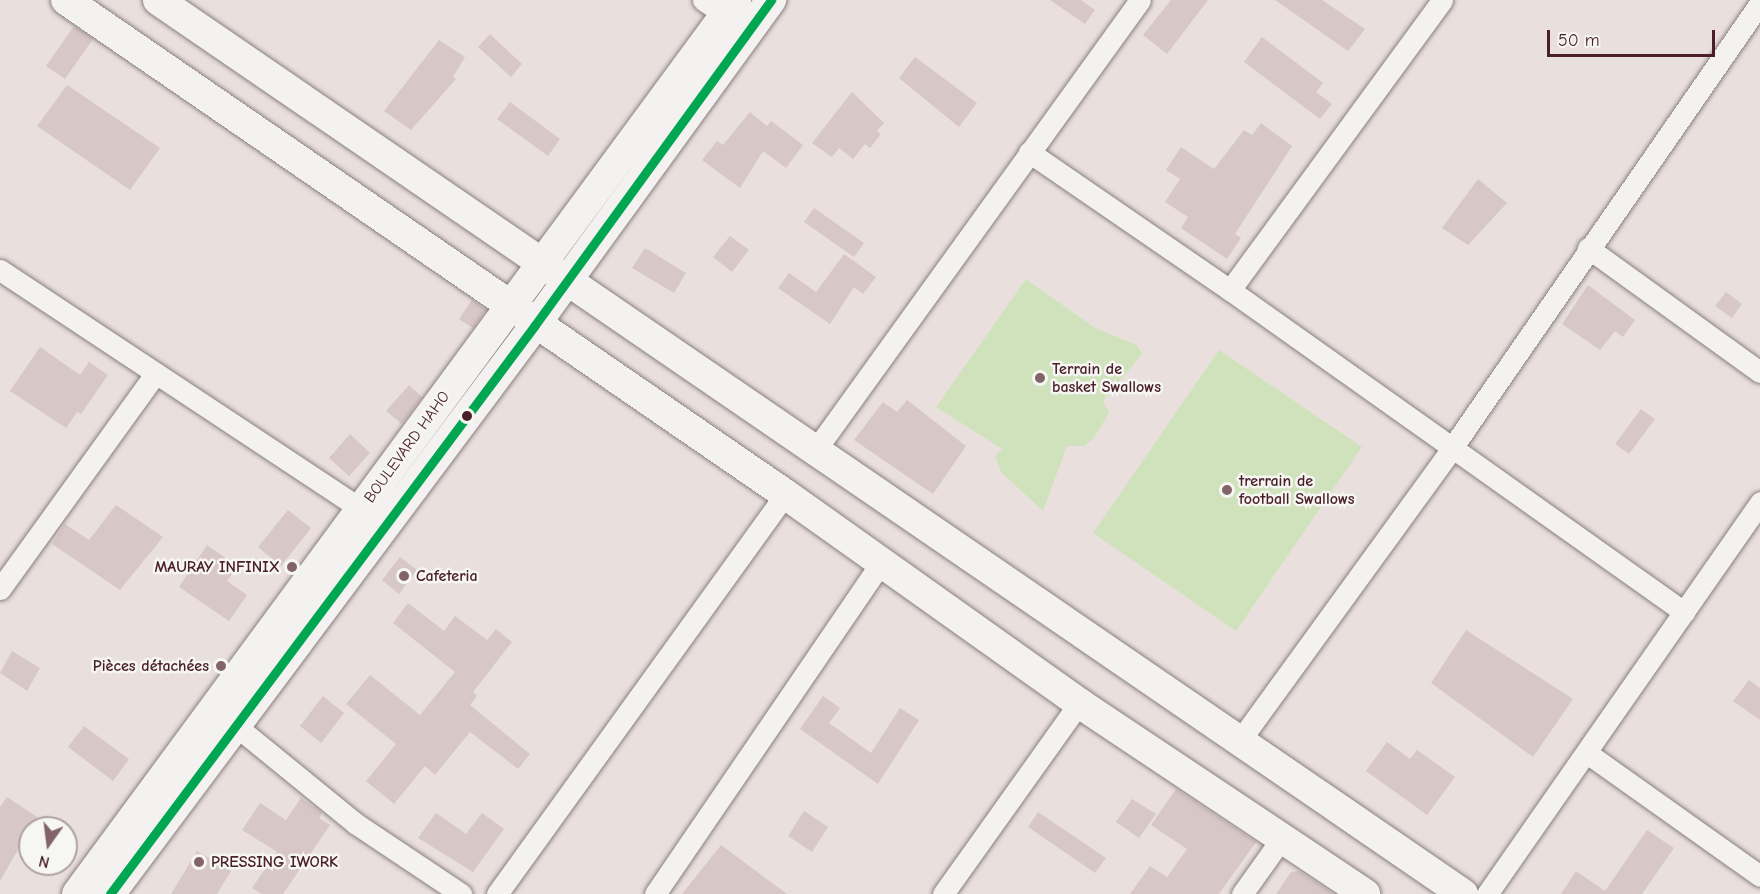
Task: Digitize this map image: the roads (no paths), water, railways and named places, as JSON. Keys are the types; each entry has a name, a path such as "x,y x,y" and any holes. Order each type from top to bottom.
{"main road":[{"path":"66,0 535,325 785,494 1079,704 1365,894"},
{"path":"158,0 569,279 814,452 1238,743 1463,894"},
{"name":"BOULEVARD HAHO","path":"110,894 535,325 771,0"},
{"name":"BOULEVARD HAHO","path":"77,894 511,308 722,5"}],"street":[{"path":"814,452 1140,0"},
{"path":"1230,290 1442,0"},
{"path":"1238,743 1452,448 1588,248 1760,3"},
{"path":"1029,152 1230,290 1684,612"},
{"path":"1588,248 1760,372"},
{"path":"0,270 361,509"},
{"path":"0,589 156,373"},
{"path":"497,894 785,494"},
{"path":"1487,894 1760,502"},
{"path":"655,894 881,563"},
{"path":"943,894 1079,704"},
{"path":"236,726 355,823 461,894"},
{"path":"1587,753 1760,876"},
{"path":"1242,894 1282,838"}],"place":[{"name":"Terrain de basket Swallows","path":"1040,378"},
{"name":"trerrain de football Swallows","path":"1227,490"},
{"name":"MAURAY INFINIX","path":"292,567"},
{"name":"Cafeteria","path":"404,576"},
{"name":"Pièces détachées","path":"221,666"},
{"name":"PRESSING IWORK","path":"199,862"}]}
